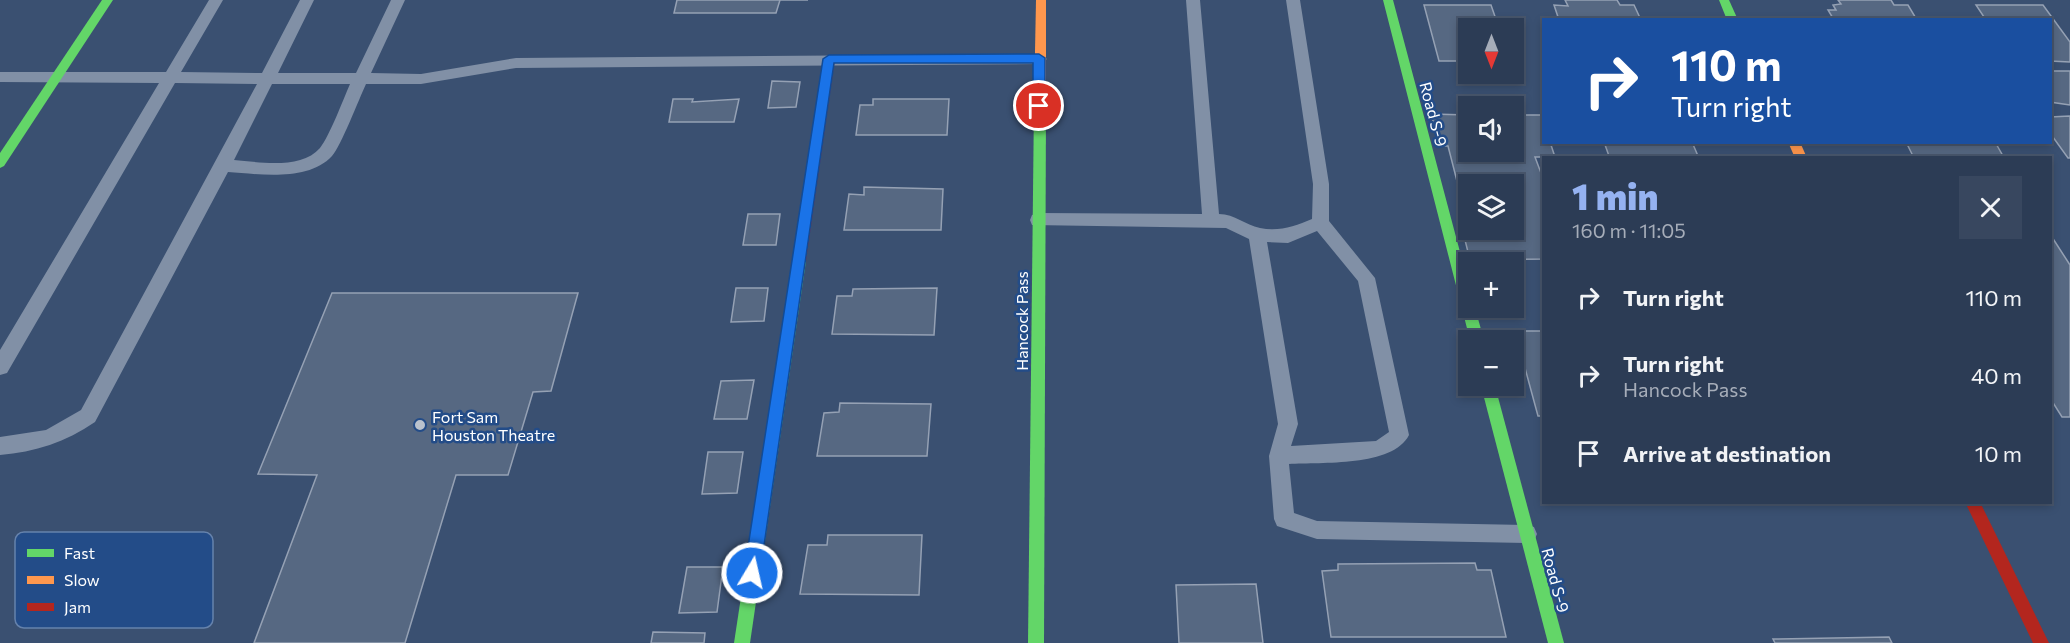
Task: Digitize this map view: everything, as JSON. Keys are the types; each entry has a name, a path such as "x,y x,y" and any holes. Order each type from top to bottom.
{"street":[{"path":"0,163 108,0"},
{"name":"Hancock Pass","path":"1036,643 1041,0"},
{"name":"Road S-9","path":"1388,0 1474,330"},
{"path":"1724,0 1732,18"},
{"path":"742,643 829,59"},
{"name":"Road S-9","path":"1491,396 1556,643"},
{"path":"1973,504 2041,643"}],"lane":[{"path":"0,367 216,0"},
{"path":"0,446 40,442 70,430 88,417 223,166 307,0"},
{"path":"223,166 296,168 313,162 326,152 398,0"},
{"path":"1193,0 1211,221"},
{"path":"1279,456 1380,449 1399,435 1366,278 1320,223 1321,184 1293,0"},
{"path":"0,77 421,79 516,63 1039,58"},
{"path":"1038,220 1228,221 1257,235 1288,236 1320,223"},
{"path":"1257,235 1288,424 1279,456 1284,519 1317,530 1527,534"}],"building":[{"path":"677,0 780,0 776,13 674,13"},
{"path":"1565,0 1617,0 1620,5 1634,5 1640,18 1558,18 1554,5 1568,6"},
{"path":"1838,0 1891,0 1894,5 1908,5 1916,18 1833,18 1828,10 1836,10 1833,5 1841,4"},
{"path":"1424,5 1491,5 1496,18 1458,18 1458,61 1439,61"},
{"path":"1976,5 2043,5 2070,42 2070,62 2052,61 2052,18 1985,18"},
{"path":"2052,71 2070,71 2070,105 2052,102"},
{"path":"772,81 800,82 796,107 768,108"},
{"path":"673,99 693,99 692,102 739,99 734,122 669,122"},
{"path":"873,99 949,99 947,135 856,135 860,105 873,105"},
{"path":"1431,114 1458,115 1458,162 1524,162 1524,115 1541,115 1542,144 1551,144 1555,156 1535,157 1542,176 1542,259 1524,259 1524,252 1468,252 1465,240 1524,240 1524,174 1458,174 1458,185 1448,146 1440,146"},
{"path":"2070,116 2070,158 2052,136 2052,117"},
{"path":"1605,144 1693,144 1698,156 1609,156"},
{"path":"1907,144 1996,144 2003,156 1913,156"},
{"path":"864,187 943,189 941,230 844,230 849,194 864,195"},
{"path":"748,214 780,214 776,245 743,245"},
{"path":"2052,237 2070,265 2070,417 2062,417 2052,401"},
{"path":"736,288 768,288 764,321 731,322"},
{"path":"937,288 934,335 832,334 837,296 852,296 853,289"},
{"path":"332,293 578,293 551,391 533,392 508,475 456,475 405,643 254,643 317,475 258,474"},
{"path":"1524,331 1542,331 1542,416 1538,416 1524,364"},
{"path":"754,380 747,419 714,419 721,381"},
{"path":"840,403 931,404 927,456 817,456 824,413 839,412"},
{"path":"708,452 743,452 737,493 702,494"},
{"path":"828,535 922,535 919,595 800,594 808,545 827,545"},
{"path":"1475,563 1477,570 1491,570 1506,637 1331,637 1322,571 1338,570 1338,564"},
{"path":"687,567 723,567 717,612 679,613"},
{"path":"1256,584 1263,643 1179,643 1176,585"},
{"path":"653,632 705,633 704,643 651,643"},
{"path":"1889,637 1892,643 1775,643 1773,639"}],"traffic: fast":[{"path":"0,163 108,0"},
{"path":"1388,0 1474,330"},
{"path":"1724,0 1732,18"},
{"path":"1036,643 1040,103"},
{"path":"742,643 799,261"},
{"path":"1491,396 1556,643"}],"traffic: slow":[{"path":"1040,103 1041,0"},
{"path":"1795,144 1800,156"}],"traffic: jam":[{"path":"799,261 829,59"},
{"path":"1973,504 2041,643"}],"place":[{"name":"Fort Sam Houston Theatre","path":"420,425"}],"route":[{"path":"752,573 829,59 1039,58 1039,106"}]}
